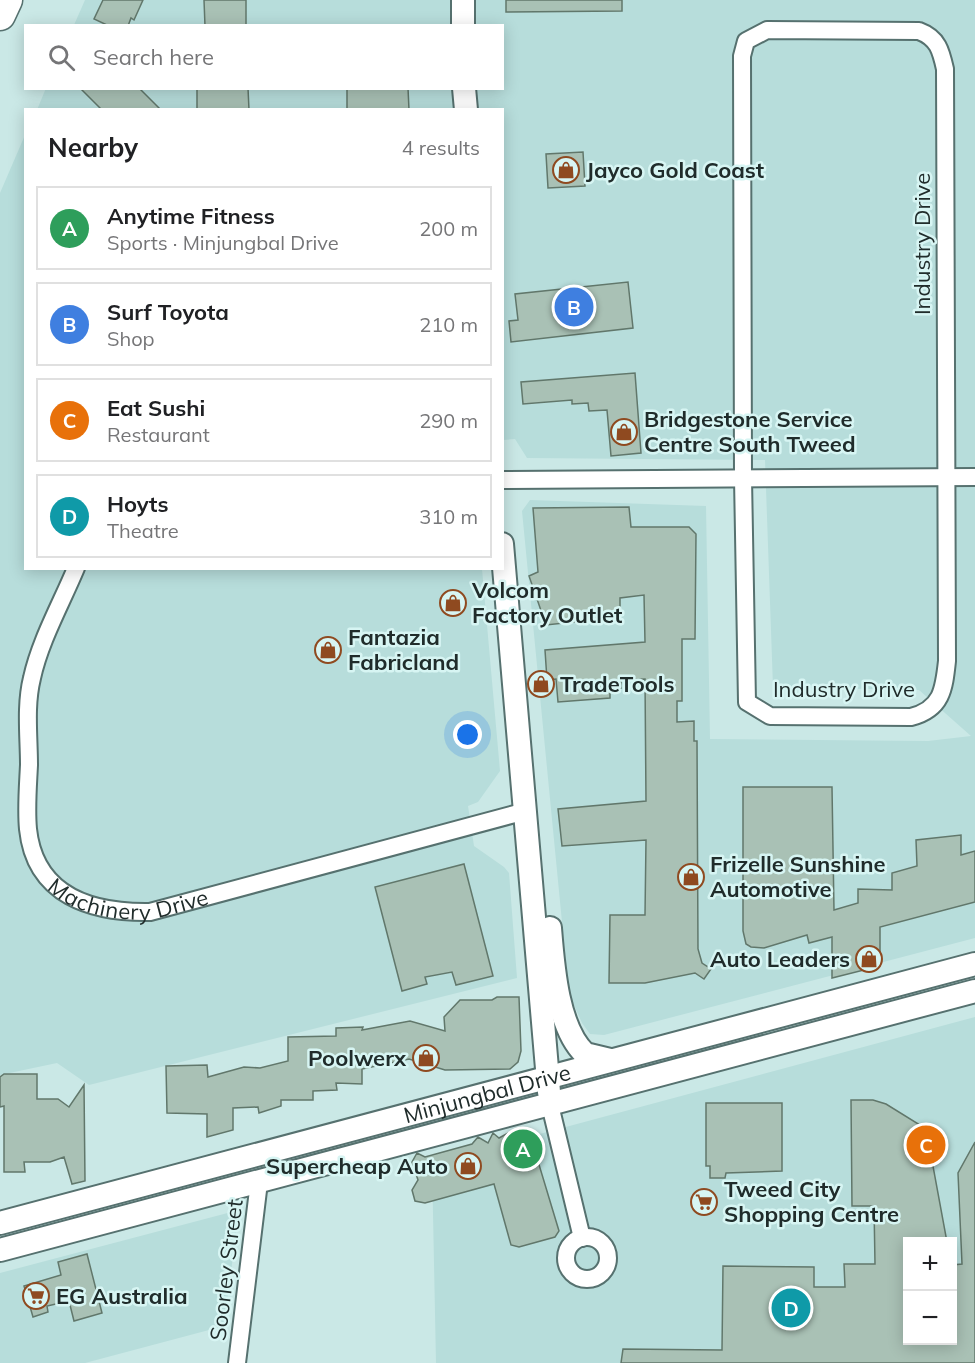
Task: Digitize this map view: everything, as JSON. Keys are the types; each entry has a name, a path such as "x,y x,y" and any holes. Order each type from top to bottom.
{"highway":[{"path":"0,15 7,0"}],"main road":[{"path":"462,24 463,0"},
{"path":"464,90 465,108"},
{"path":"504,566 550,1105"},
{"path":"526,818 542,862 556,983 568,1025 577,1045 585,1054 611,1060"},
{"name":"Minjungbal Drive","path":"0,1223 975,964"},
{"name":"Minjungbal Drive","path":"0,1250 975,991"}],"street":[{"name":"Industry Drive","path":"767,30 919,31 930,35 940,48 945,81 945,478 947,661 944,686 930,710 911,717 770,716 747,702 743,478 742,56 746,41 767,30"},
{"path":"504,480 975,477"},
{"name":"Machinery Drive","path":"75,570 32,676 29,690 28,790 28,830 35,852 45,873 73,899 97,909 117,912 150,912 526,818"},
{"path":"550,1105 582,1238"},
{"name":"Soorley Street","path":"237,1363 259,1182"}],"shaded area":[{"path":"85,0 975,0 975,938 604,1035 590,1034 582,1023 569,994 522,511 530,500 706,506 710,739 928,741 971,736 919,690 773,687 765,460 527,458 515,439 504,440 504,108 38,108 45,90 504,90 504,24 74,24"},
{"path":"24,137 24,570 482,570 500,771 478,802 468,806 474,846 509,873 517,978 89,1085 57,1063 0,1075 0,193"},
{"name":"Tweed City Shopping Centre","path":"975,1017 975,1363 436,1363 432,1163"},
{"path":"239,1210 224,1326 85,1363 0,1363 0,1273"}],"building":[{"path":"103,0 143,0 134,20 131,18 129,24 105,24 94,19"},
{"path":"204,0 246,0 246,24 205,24"},
{"path":"506,0 622,0 622,11 506,12"},
{"path":"82,90 141,90 159,108 100,108"},
{"path":"197,90 248,90 249,108 197,108"},
{"path":"347,90 408,90 409,108 347,108"},
{"name":"Jayco Gold Coast","path":"583,152 585,186 548,188 546,154"},
{"path":"628,282 633,328 511,342 509,321 518,320 515,294"},
{"name":"Bridgestone Service Centre South Tweed","path":"635,373 641,453 611,456 607,410 589,411 588,403 572,404 572,400 523,404 521,382"},
{"path":"629,507 631,527 689,527 696,534 695,639 682,639 682,701 677,701 677,722 694,721 694,741 697,741 698,949 702,963 711,969 704,979 695,973 645,983 609,983 610,915 645,915 646,840 562,846 558,809 646,801 645,679 621,680 621,688 610,689 610,698 558,702 556,679 547,680 545,650 645,642 644,595 620,598 620,612 609,614 610,616 601,619 546,625 529,576 538,572 533,508"},
{"path":"743,787 832,787 834,910 858,903 858,889 892,890 892,873 917,866 916,840 961,835 961,855 975,851 975,902 880,927 880,966 832,978 832,937 809,943 807,935 764,948 751,947 746,944 743,931"},
{"path":"464,864 493,976 456,985 452,972 425,977 427,984 402,991 375,887"},
{"path":"497,997 519,997 521,1051 518,1062 510,1069 445,1070 409,1059 362,1069 362,1084 336,1083 337,1090 313,1091 313,1100 281,1100 281,1106 259,1113 258,1107 233,1108 233,1130 207,1137 207,1114 167,1113 166,1066 207,1065 208,1077 244,1067 260,1068 288,1061 288,1037 336,1036 336,1028 363,1027 362,1030 410,1021 445,1031 444,1017 460,1000 492,1000"},
{"path":"4,1074 37,1074 37,1099 58,1099 69,1107 84,1085 85,1181 72,1184 64,1157 50,1162 24,1162 25,1172 4,1172 4,1106 0,1107 0,1077"},
{"path":"851,1100 873,1100 886,1104 920,1125 928,1139 946,1237 903,1237 903,1345 957,1345 957,1264 962,1264 958,1173 975,1142 975,1363 621,1363 623,1349 722,1350 723,1266 814,1267 814,1287 845,1287 844,1264 875,1264 874,1206 852,1206"},
{"path":"706,1103 782,1103 782,1171 726,1173 725,1178 710,1178 710,1166 706,1166"},
{"path":"493,1133 499,1138 508,1133 534,1148 559,1231 555,1237 519,1247 511,1245 494,1184 425,1203 415,1201 412,1190 418,1180 412,1162 417,1153 425,1157 472,1144 478,1137 488,1143"},
{"path":"87,1254 102,1313 74,1321 69,1301 47,1306 48,1312 33,1317 24,1286 61,1275 58,1262"}],"place":[{"name":"Jayco Gold Coast","path":"566,170"},
{"name":"Surf Toyota","path":"574,307"},
{"name":"Bridgestone Service Centre South Tweed","path":"624,432"},
{"name":"Volcom Factory Outlet","path":"453,603"},
{"name":"Fantazia Fabricland","path":"328,650"},
{"name":"TradeTools","path":"541,684"},
{"name":"Frizelle Sunshine Automotive","path":"691,877"},
{"name":"Auto Leaders","path":"869,959"},
{"name":"Poolwerx","path":"426,1058"},
{"name":"Eat Sushi","path":"926,1145"},
{"name":"Anytime Fitness","path":"523,1149"},
{"name":"Supercheap Auto","path":"468,1166"},
{"name":"Tweed City Shopping Centre","path":"704,1202"},
{"name":"EG Australia","path":"36,1296"},
{"name":"Hoyts","path":"791,1308"}]}
